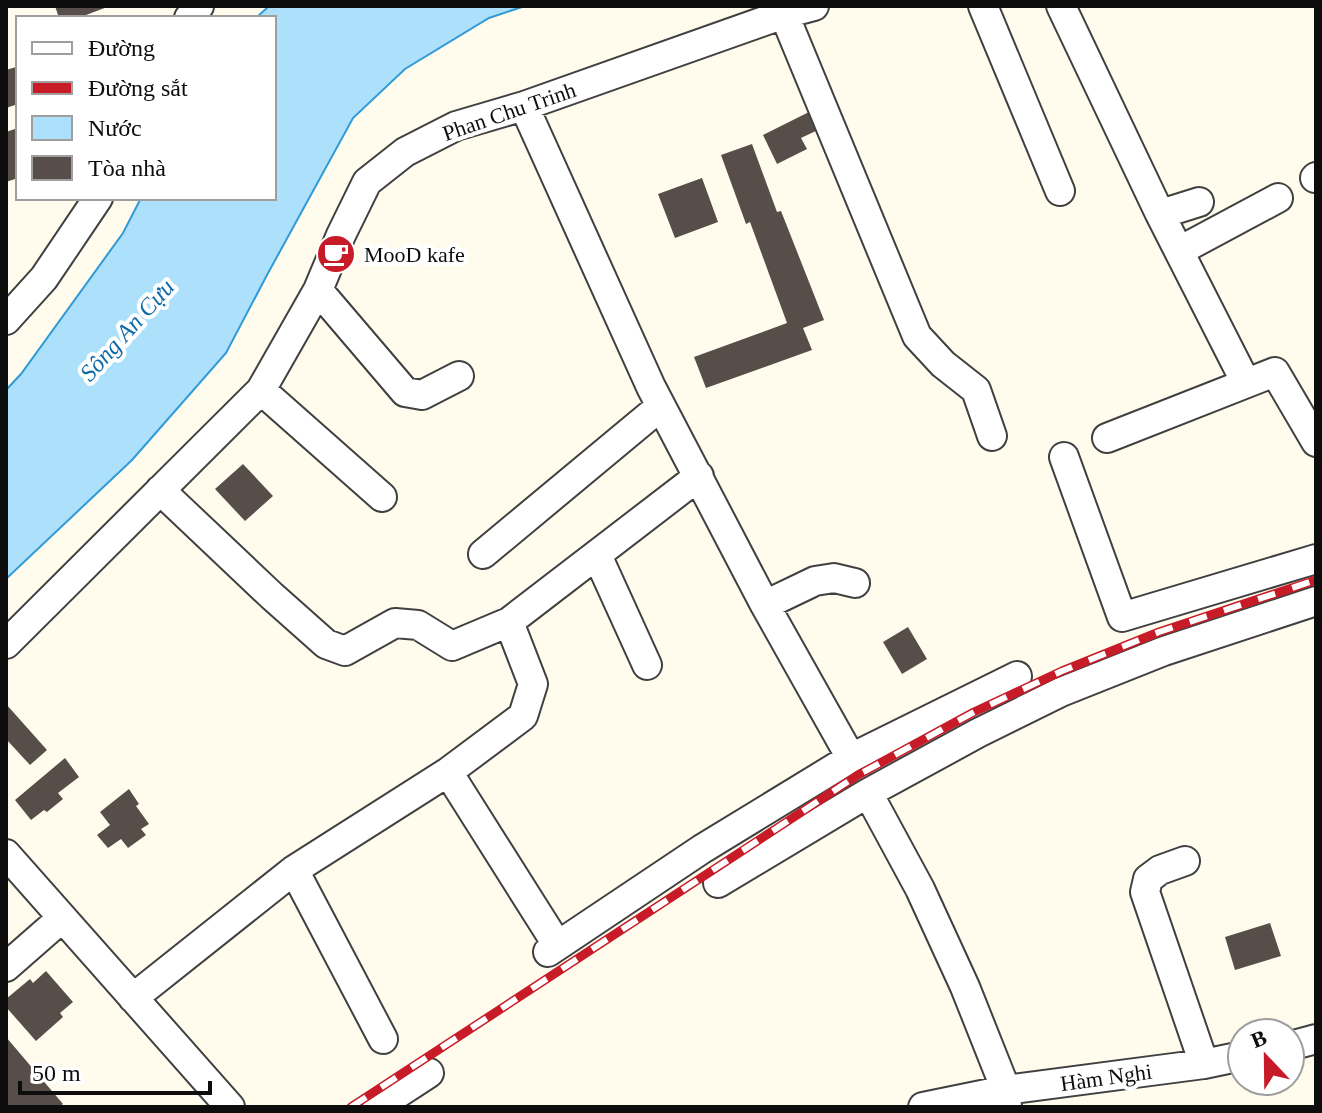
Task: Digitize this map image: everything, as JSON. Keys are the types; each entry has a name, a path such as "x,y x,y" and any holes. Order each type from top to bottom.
{"street":[{"name":"Phan Chu Trinh","path":"6,644 261,390 318,290 367,182 405,152 456,126 524,106 814,6"},
{"path":"983,6 1060,191"},
{"path":"1061,6 1159,212 1246,383"},
{"path":"784,14 917,336 943,364 976,390 992,436"},
{"path":"524,106 661,406 765,605 851,758"},
{"path":"1179,251 1278,198"},
{"path":"6,320 44,278 97,200"},
{"path":"1159,212 1199,202"},
{"path":"318,290 405,392 422,395 459,376"},
{"path":"1107,438 1275,372 1316,442"},
{"path":"261,390 382,497"},
{"path":"483,554 661,406"},
{"path":"1064,457 1122,617 1316,559"},
{"path":"160,490 326,644 345,651 395,623 418,625 452,646 509,622 699,476"},
{"path":"597,555 647,665"},
{"path":"765,605 815,581 834,578 855,583"},
{"path":"718,883 868,793 1061,692 1164,651 1316,601"},
{"path":"133,998 294,870 448,772 523,716 533,684 509,622"},
{"path":"448,772 549,943 851,758 1017,676"},
{"path":"868,793 920,889 965,987 1006,1099"},
{"path":"6,854 230,1107"},
{"path":"1185,861 1160,870 1148,879 1145,892 1204,1064"},
{"path":"294,870 383,1039"},
{"path":"6,967 62,918"},
{"name":"Hàm Nghi","path":"923,1107 1006,1099 1226,1059"},
{"path":"377,1107 429,1073"}],"water":[{"name":"Sông An Cựu","path":"269,6 525,6 489,18 405,69 353,118 226,353 132,460 6,579 6,390 21,374 123,233 140,200 276,200 276,16 258,16"}],"building":[{"path":"55,6 110,6 83,16 58,16"},
{"path":"16,67 16,105 6,108 6,70"},
{"path":"811,111 820,129 801,138 807,149 777,164 763,135"},
{"path":"16,129 16,179 6,182 6,132"},
{"path":"752,144 777,212 781,211 824,320 803,328 812,350 706,388 694,357 787,323 750,222 746,224 721,155"},
{"path":"702,178 718,222 675,238 658,194"},
{"path":"243,464 273,496 245,521 215,489"},
{"path":"908,627 927,659 902,674 883,642"},
{"path":"6,704 47,750 30,765 6,739"},
{"path":"65,758 79,777 58,793 63,799 31,820 15,800"},
{"path":"129,789 149,824 141,829 146,835 128,848 121,839 108,848 97,835 110,825 100,812"},
{"path":"1270,923 1281,956 1235,970 1225,937"},
{"path":"46,971 73,1002 60,1013 63,1017 36,1041 6,1007 6,999 30,979 33,983"},
{"path":"6,1037 63,1104 59,1107 6,1107"}],"railway":[{"path":"351,1107 858,775 974,712 1062,671 1159,632 1316,580"}],"place":[{"name":"MooD kafe","path":"336,254"}]}
